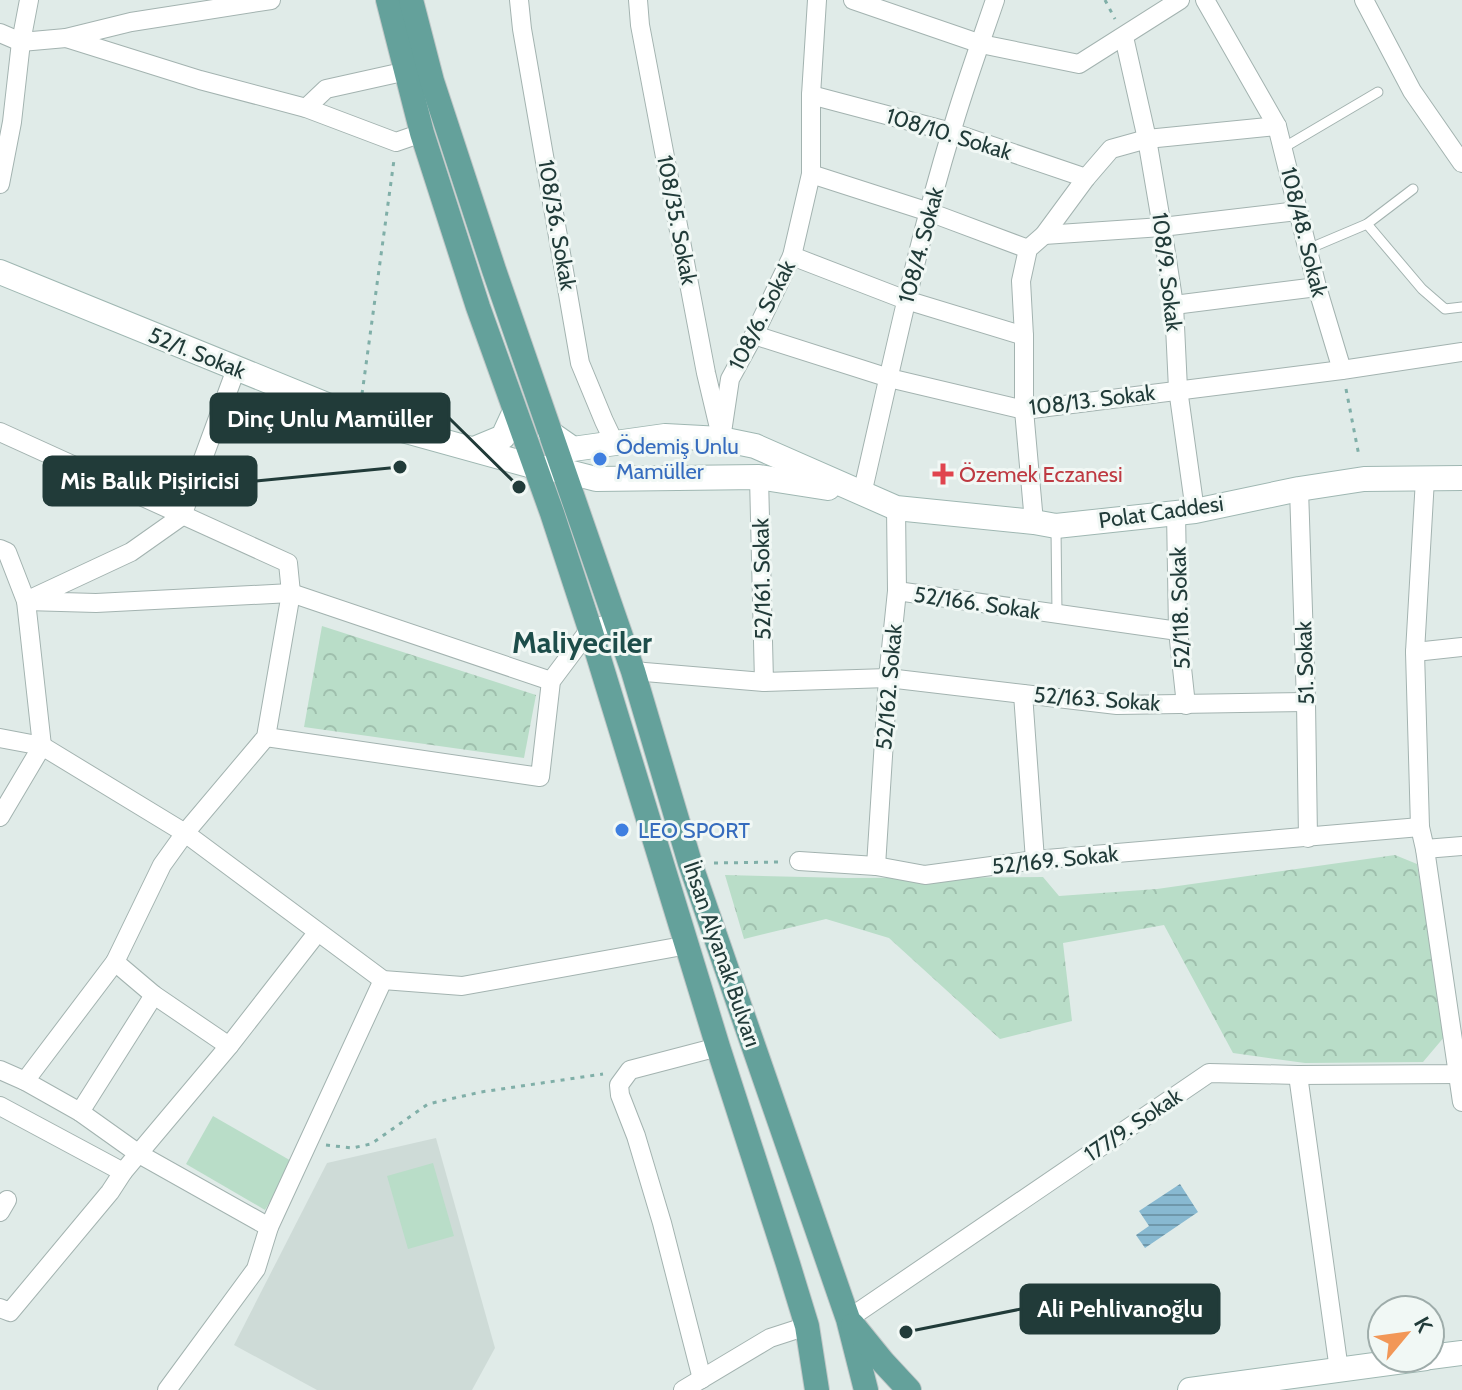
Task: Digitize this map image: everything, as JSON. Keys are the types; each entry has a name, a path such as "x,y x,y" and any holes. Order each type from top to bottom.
{"main road":[{"path":"388,0 422,133 515,411 557,463"},
{"path":"411,0 432,81 550,433 557,463"},
{"name":"52/1. Sokak","path":"0,272 359,418 474,449 557,463"},
{"path":"474,449 503,437 515,411"},
{"name":"Polat Caddesi","path":"557,463 615,444 665,436 721,439 755,446 896,508 1045,524 1186,512 1364,479 1462,478"},
{"name":"Polat Caddesi","path":"557,463 596,479 759,477 862,494"},
{"name":"İhsan Alyanak Bulvarı","path":"557,463 547,497 807,1326 817,1390"},
{"name":"İhsan Alyanak Bulvarı","path":"557,463 576,504 633,671 690,863 848,1319 866,1390"},
{"path":"576,504 583,491 596,479"},
{"path":"848,1319 909,1390"},
{"path":"1190,1390 1254,1386 1366,1366"}],"street":[{"path":"0,184 6,121 29,0"},
{"path":"0,33 21,42 66,38 131,22 271,0"},
{"name":"108/36. Sokak","path":"519,0 580,363 615,444"},
{"name":"108/35. Sokak","path":"638,0 640,25 721,439"},
{"name":"108/6. Sokak","path":"721,439 730,379 792,256 811,174 811,95 817,0"},
{"path":"853,0 981,44 1079,64 1180,0"},
{"name":"108/4. Sokak","path":"862,494 929,212 951,132 995,0"},
{"name":"108/48. Sokak","path":"1205,0 1277,126 1317,287 1342,370"},
{"path":"1364,0 1412,91 1460,157"},
{"name":"108/9. Sokak","path":"1124,37 1147,139 1174,305 1186,512"},
{"path":"66,38 200,80 306,108 396,142 422,133"},
{"path":"306,108 326,89 407,71"},
{"name":"108/10. Sokak","path":"811,95 951,132 1086,178"},
{"path":"1045,524 1024,410 1021,281 1028,249 1044,235 1111,149 1147,139 1277,126"},
{"path":"811,174 929,212 1028,249"},
{"path":"1044,235 1162,227 1297,211"},
{"path":"792,256 906,300 1024,336"},
{"path":"1174,305 1317,287"},
{"name":"108/13. Sokak","path":"754,335 889,378 1024,410 1462,352"},
{"path":"26,601 131,552 182,516 236,369"},
{"path":"0,432 288,563 291,593 266,737 162,865 115,962 25,1081"},
{"name":"52/161. Sokak","path":"759,477 764,682"},
{"path":"1425,479 1415,652 1420,827 1460,1073 1462,1102"},
{"name":"51. Sokak","path":"1299,489 1308,838"},
{"name":"52/162. Sokak","path":"876,866 897,591 896,508"},
{"name":"52/118. Sokak","path":"1186,512 1178,631 1186,705"},
{"path":"0,549 7,552 26,601 42,746 0,817"},
{"name":"52/166. Sokak","path":"897,591 1178,631"},
{"path":"26,601 96,603 291,593 551,681"},
{"path":"266,737 540,777 551,681 590,629 616,622"},
{"path":"1415,652 1462,647"},
{"path":"633,671 764,682 888,678"},
{"name":"52/163. Sokak","path":"888,678 1117,705 1306,702"},
{"path":"1023,694 1035,860"},
{"path":"0,738 42,746 185,833 383,980 462,986 688,945"},
{"name":"52/169. Sokak","path":"799,861 876,866 925,875 1035,860 1420,827"},
{"path":"1425,849 1462,846"},
{"path":"0,1308 10,1312 229,1046 317,933"},
{"path":"115,962 154,995 229,1046"},
{"path":"167,1390 256,1269 269,1227 383,980"},
{"path":"80,1112 154,995"},
{"path":"702,1379 662,1223 619,1085 630,1070 718,1047"},
{"path":"0,1070 80,1112 139,1154 269,1227"},
{"name":"177/9. Sokak","path":"848,1319 1209,1073 1460,1073"},
{"path":"1298,1075 1339,1370"},
{"path":"0,1106 123,1172"},
{"path":"683,1390 770,1338 807,1326"}],"lane":[{"path":"1283,148 1378,92"},
{"path":"1308,249 1367,224 1413,189"},
{"path":"1367,224 1422,289 1445,309 1462,307"},
{"name":"52/166. Sokak","path":"1045,524 1057,615"}],"path":[{"path":"359,418 396,142"},
{"path":"1342,370 1364,479"},
{"path":"690,863 799,861"},
{"path":"308,1143 352,1148 371,1144 428,1104 481,1092 630,1070"}],"shaded area":[{"path":"436,1138 495,1348 472,1390 317,1390 234,1345 327,1163"}],"green space":[{"path":"322,626 536,695 524,758 304,727"},
{"path":"1395,855 1417,864 1445,1036 1423,1062 1305,1063 1233,1053 1164,925 1063,943 1072,1021 1000,1039 889,938 826,919 744,939 725,875 1043,877 1059,896 1157,889"},
{"path":"213,1116 293,1162 265,1210 186,1164"},
{"path":"433,1163 454,1236 408,1249 387,1176"}],"water":[{"path":"1180,1184 1198,1212 1145,1248 1136,1235 1149,1226 1139,1211"},
{"path":"1105,1291 1120,1315 1104,1326 1082,1333 1075,1331 1061,1316"}],"place":[{"name":"Ödemiş Unlu Mamüller","path":"600,459"},
{"name":"Mis Balık Pişiricisi","path":"400,467"},
{"name":"Özemek Eczanesi","path":"943,474"},
{"name":"Dinç Unlu Mamüller","path":"519,487"},
{"name":"LEO SPORT","path":"622,830"},
{"name":"Ali Pehlivanoğlu","path":"906,1332"}],"district":[{"name":"Maliyeciler","path":"582,642"}]}
